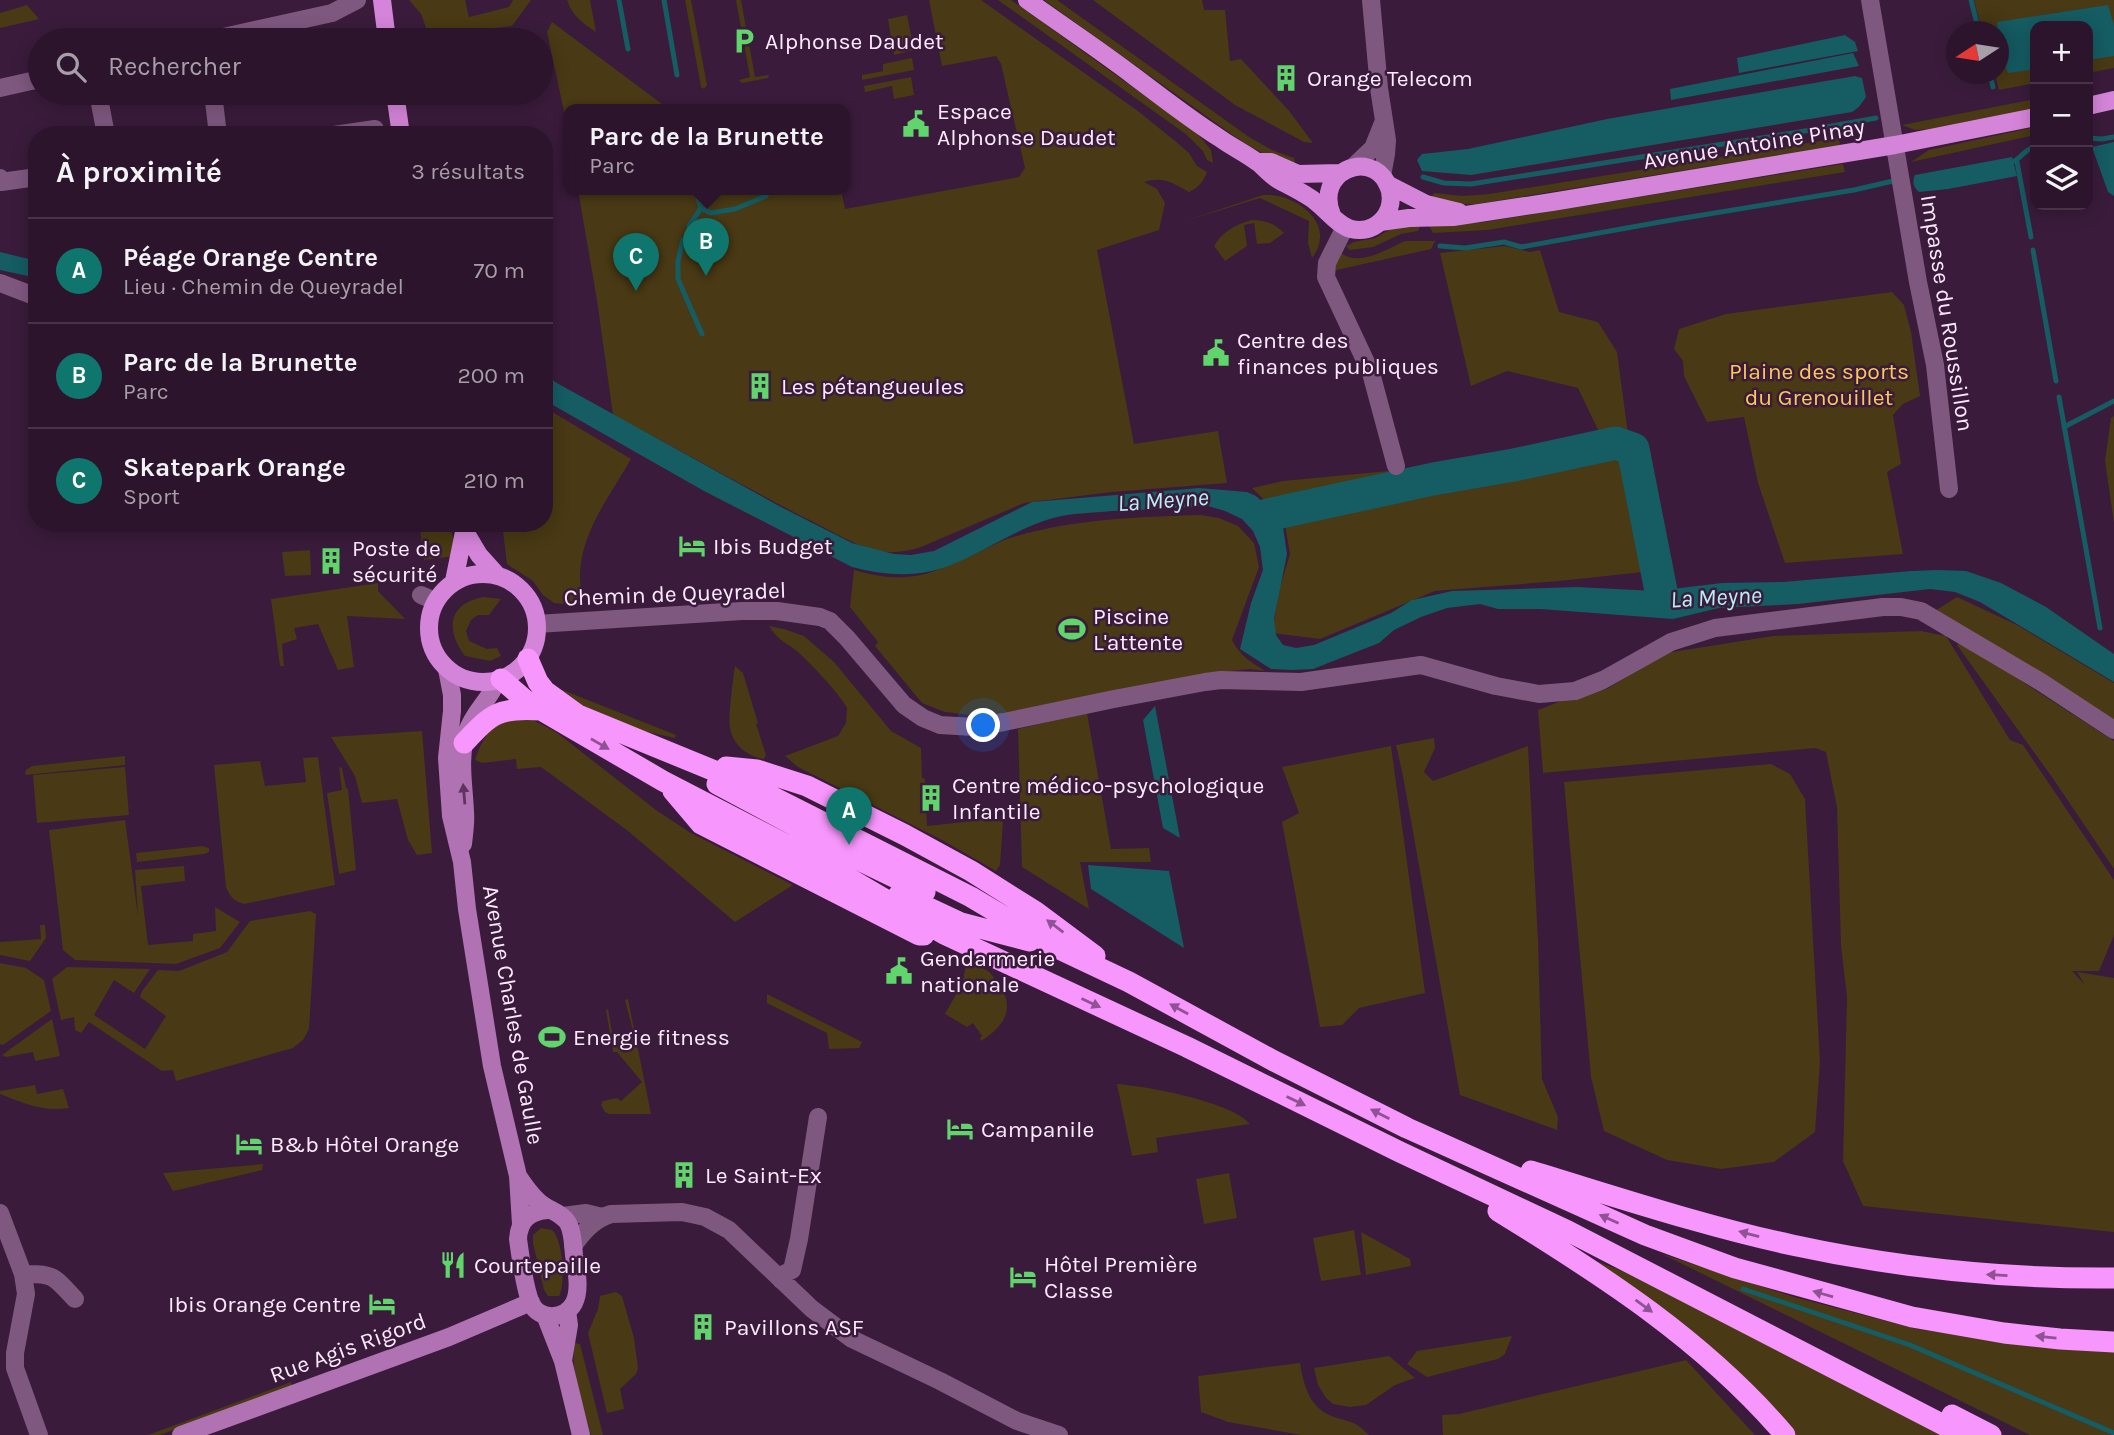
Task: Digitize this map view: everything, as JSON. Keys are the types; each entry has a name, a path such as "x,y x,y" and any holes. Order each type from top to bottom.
{"highway":[{"path":"528,659 545,691 578,715 749,785 971,897 1055,947"},
{"path":"499,680 541,710 663,780 835,870 944,934 1187,1047 1568,1231 1963,1435"},
{"path":"464,743 492,715 509,709 541,710"},
{"path":"621,733 863,862 966,912 1055,947 1129,982 1274,1061 1407,1128 1550,1211 1991,1435"},
{"path":"699,764 757,771 807,786 905,835 971,871 1036,912 1129,982"},
{"path":"745,769 801,793 886,842 974,885 1055,947"},
{"path":"1407,1128 1645,1235 1735,1269 1912,1317 2004,1333 2114,1342"},
{"path":"1442,1143 1608,1195 1790,1245 1970,1273 2114,1278"},
{"path":"1400,1152 1588,1266 1648,1310 1717,1366 1785,1435"}],"main road":[{"path":"382,0 386,28"},
{"name":"Avenue Antoine Pinay","path":"1027,0 1220,139 1258,162 1276,178 1310,197 1339,221 1364,230 1380,222 1409,218 1440,219 1480,213 1895,145 2030,118"},
{"path":"2093,105 2114,100"},
{"path":"397,105 400,126"},
{"name":"Avenue Antoine Pinay","path":"1258,162 1271,162 1298,174 1362,167 1373,170 1384,180 1426,204 1455,211 1480,213"},
{"path":"1339,221 1328,197 1334,180 1346,170"},
{"path":"1380,222 1387,214 1391,194 1384,180"},
{"path":"454,581 460,558 462,532"},
{"path":"465,532 479,555 497,575"},
{"path":"468,575 497,575 512,582 525,593 534,607 536,642 521,667 499,680 484,683 470,681 458,677 438,659 429,637 428,598 468,575"},
{"name":"Avenue Charles de Gaulle","path":"447,669 452,695 447,758 451,816 462,862 492,1066 518,1176 521,1224 518,1239 530,1302 545,1315 563,1361 581,1435"},
{"name":"Avenue Charles de Gaulle","path":"462,862 466,815 462,770 464,743 472,719 492,694 499,680"},
{"name":"Avenue Charles de Gaulle","path":"518,1176 538,1201 571,1229 577,1277 576,1296 568,1311 569,1325 563,1361"},
{"path":"521,1224 533,1212 555,1213"},
{"name":"Rue Agis Rigord","path":"181,1435 449,1337 530,1302"},
{"path":"545,1315 556,1317 568,1311"}],"street":[{"path":"265,28 332,13 358,0"},
{"path":"1371,0 1387,140 1384,180"},
{"name":"Impasse du Roussillon","path":"1870,0 1935,365 1949,489"},
{"path":"0,88 28,82"},
{"path":"100,105 104,126"},
{"path":"214,105 217,126"},
{"path":"1346,170 1373,148 1383,123"},
{"path":"0,178 1,183 28,178"},
{"path":"1339,221 1327,263 1326,277 1371,373 1396,467"},
{"path":"0,283 28,294"},
{"name":"Chemin de Queyradel","path":"537,624 742,611 777,611 820,617 830,621 847,638 904,705 923,718 940,725 974,727 1205,682 1301,682 1420,664 1539,694 1575,691 1603,680 1671,642 1715,628 1901,607 1921,611 2041,682 2114,730"},
{"path":"781,1280 784,1274 792,1269 799,1239 818,1116"},
{"path":"555,1213 586,1213 602,1217 631,1212 682,1212 705,1217 729,1230 812,1309 852,1339 1017,1421 1059,1435"},
{"path":"0,1213 23,1274 26,1294 15,1353 15,1368 39,1435"},
{"path":"573,1246 582,1233 602,1217"},
{"path":"23,1274 43,1273 53,1276 75,1299"}],"green space":[{"path":"409,0 465,0 469,17 509,7 513,0 531,0 512,26 426,28 421,14"},
{"path":"567,0 590,0 596,32 575,15"},
{"path":"685,0 691,0 707,85 704,89 701,87"},
{"path":"736,0 741,0 755,77 769,75 768,78 742,83 739,80 750,77"},
{"path":"929,0 981,0 1138,111 1180,145 1197,166 1207,172 1200,184 1189,192 1163,180 1144,182 1157,189 1165,203 1159,230 1097,250 1134,444 1218,431 1227,483 1112,492 1024,503 921,547 886,552 865,547 777,504 613,415 579,195 842,195 845,209 1019,177 1025,168 1001,64 996,56 942,66"},
{"path":"998,0 1011,0 1198,134 1211,150 1213,163 1207,160 1203,151 1187,135"},
{"path":"1044,0 1057,0 1249,137 1294,158 1296,166 1258,151 1237,138"},
{"path":"1093,0 1202,0 1204,10 1225,10 1230,61 1241,59 1290,112 1313,143 1304,142 1235,105"},
{"path":"1974,0 2114,0 2114,68 2093,72 2093,21 2030,21 2030,84 1999,90 1998,84 2009,84 2009,21 1979,21"},
{"path":"27,5 39,19 0,28 0,13"},
{"path":"907,15 914,50 894,55 888,19"},
{"path":"552,22 662,104 563,104 563,107 553,60 553,28 549,28"},
{"path":"912,58 914,70 862,80 862,75 883,71 883,64"},
{"path":"911,77 914,95 894,99 892,86 865,92 864,86"},
{"path":"2030,100 2030,109 1929,129 1915,130 1902,125"},
{"path":"2030,128 2030,136 1911,162 1929,150"},
{"path":"1839,138 1840,145 1477,204 1430,200 1434,193 1463,196 1489,194"},
{"path":"1843,164 1845,172 1487,230 1433,233 1429,226 1485,222"},
{"path":"1263,195 1288,199 1310,213 1320,234 1319,245 1312,258 1308,243 1309,221 1260,198 1182,222"},
{"path":"1252,220 1269,223 1284,233 1270,243 1257,244 1254,223 1244,225 1247,246 1225,261 1214,246 1217,241 1230,229"},
{"path":"1421,224 1418,231 1401,234 1373,247 1350,250 1346,246 1375,238 1391,229"},
{"path":"1405,241 1435,241 1431,249 1332,271 1340,252 1355,258 1364,258"},
{"path":"1505,246 1530,252 1540,250 1559,312 1598,322 1617,352 1628,434 1601,436 1578,388 1507,371 1471,386 1440,253"},
{"name":"Plaine des sports du Grenouillet","path":"1892,292 1904,305 1911,332 1920,396 1903,404 1893,415 1901,464 1887,472 1903,554 1785,563 1758,483 1744,417 1707,422 1684,376 1683,361 1674,349 1679,329 1726,314"},
{"path":"553,412 631,459 597,516 585,546 580,579 584,606 554,603 543,595 533,581 507,564 503,532 553,532"},
{"path":"2114,416 2114,523 2105,461 2111,418"},
{"path":"1614,447 1630,452 1653,571 1435,591 1320,639 1272,633 1280,587 1290,554 1284,519 1252,488 1283,481 1388,471 1409,490 1565,466"},
{"path":"1201,515 1219,518 1238,526 1254,543 1259,567 1232,640 1242,654 1265,671 1250,669 1211,673 987,717 945,712 922,703 875,646 878,642 850,607 854,570 890,577 919,575 948,566 1006,539 1033,532 1104,520"},
{"path":"420,532 451,532 455,556 424,560"},
{"path":"310,550 311,575 285,576 282,552"},
{"path":"378,583 378,591 405,619 347,616 354,667 338,670 318,624 294,628 297,639 282,644 284,666 280,666 271,599"},
{"path":"484,597 501,599 489,615 478,615 471,620 466,631 469,641 487,649 497,648 501,656 490,661 465,656 454,637 453,627 457,611 463,605"},
{"path":"1957,597 2017,625 2114,683 2114,723 1933,612"},
{"path":"769,626 804,636 834,662 891,731 921,748 927,826 992,819 1003,822 1000,865 996,871 942,840 798,767 785,756 838,736 846,723 847,708 817,671"},
{"path":"1921,631 1946,636 2010,740 2023,745 2114,880 2114,935 2099,971 2072,971 2085,985 2077,972 2114,978 2114,1232 1863,1206 1843,1161 1847,996 1841,946 1837,807 1826,752 1815,748 1543,773 1538,710 1569,698 1607,689 1666,653 1773,636"},
{"path":"1961,642 2114,741 2114,869 1957,645"},
{"path":"735,666 743,673 766,755 764,759 752,756 742,749 734,740 730,728"},
{"path":"555,687 676,735 675,738 625,727 597,716"},
{"path":"1087,713 1111,849 1149,848 1151,862 1080,862 1089,909 1022,867 1018,729"},
{"path":"511,717 533,720 556,732 656,810 689,832 793,885 735,922 628,831 541,767 517,769 516,759 482,763 475,760 488,734"},
{"path":"422,731 432,853 417,855 408,840 397,799 362,803 355,776 331,737"},
{"path":"1434,738 1435,748 1424,772 1433,781 1528,746 1542,1079 1558,1117 1557,1130 1460,1095 1396,745"},
{"path":"1391,746 1425,993 1359,1008 1342,1025 1320,1027 1282,822 1299,813 1282,767"},
{"path":"125,756 125,765 25,775 26,770 32,766"},
{"path":"318,757 335,885 244,904 238,901 226,887 214,765 260,761 265,786 306,782 303,758"},
{"path":"1771,764 1790,774 1805,799 1820,1062 1815,1132 1774,1162 1721,1169 1667,1160 1604,1131 1591,1077 1564,782"},
{"path":"125,767 129,815 37,823 33,775"},
{"path":"339,767 342,768 348,789 356,870 339,874 327,793 342,790"},
{"path":"125,820 138,916 135,870 184,866 185,881 141,886 148,945 193,941 193,934 216,931 215,907 240,922 220,948 176,964 75,960 63,950 49,830"},
{"path":"202,846 209,848 209,852 137,862 136,853"},
{"path":"310,911 316,914 309,1029 303,1040 293,1048 176,1081 173,1070 162,1071 89,1022 81,1033 75,1030 74,1017 61,1020 52,979 67,967 150,969 134,993 114,980 94,1015 145,1049 166,1016 140,997 158,970 179,971 227,952 250,921"},
{"path":"40,925 45,925 46,938 30,961 0,955 0,942 41,939"},
{"path":"0,963 26,968 44,980 51,1011 3,1045 0,1044"},
{"path":"966,963 989,972 1007,1002 1007,1010 1001,1024 981,1041 982,1036 973,1023 967,1027 945,1014 963,982"},
{"path":"767,994 862,1042 859,1048 829,1049 827,1033 767,1003"},
{"path":"628,999 651,1114 609,1114 601,1105 603,1101 617,1098 621,1101 642,1082 617,1052 613,1052 606,1010 608,1009 613,1038 634,1035 625,1000"},
{"path":"52,1019 60,1056 35,1061 33,1052 6,1057 2,1055"},
{"path":"1117,1084 1208,1102 1241,1116 1250,1124 1156,1138 1158,1152 1132,1156"},
{"path":"35,1085 37,1094 63,1089 69,1108 42,1108 0,1094 0,1091"},
{"path":"263,1164 262,1170 173,1191 163,1173"},
{"path":"1229,1173 1237,1218 1204,1224 1196,1179"},
{"path":"541,1228 552,1230 559,1242 563,1272 559,1296 548,1296 544,1290 533,1243 533,1235"},
{"path":"1354,1230 1361,1275 1321,1281 1313,1238"},
{"path":"1361,1232 1410,1259 1411,1266 1366,1275"},
{"path":"1662,1254 1794,1297 1917,1329 2069,1349 2114,1349 2114,1435 2030,1435"},
{"path":"1596,1261 1622,1271 1946,1435 1794,1435"},
{"path":"616,1292 622,1296 634,1338 638,1368 636,1374 620,1389 624,1409 607,1413 588,1333 598,1309 600,1296"},
{"path":"1512,1336 1505,1354 1498,1359 1427,1377 1407,1364 1417,1351"},
{"path":"575,1343 580,1344 603,1435 591,1435 576,1377"},
{"path":"1389,1356 1415,1378 1395,1385 1366,1405 1350,1407 1333,1404 1318,1385 1314,1368"},
{"path":"1686,1360 1755,1435 1443,1435 1442,1415 1459,1414"},
{"path":"1300,1363 1303,1380 1313,1402 1326,1413 1356,1424 1369,1435 1301,1435 1228,1422 1201,1412 1198,1376"},
{"path":"291,1382 292,1386 160,1435 148,1435"}],"water":[{"path":"2108,5 2114,25 2114,56 2093,59 2093,21 2030,21 2030,70 2009,73 2009,21 2004,21"},
{"path":"1845,35 1855,42 1858,51 1739,73 1737,58"},
{"path":"1853,53 1859,66 1671,100 1670,89"},
{"path":"1855,76 1862,78 1866,97 1852,112 1471,175 1422,171 1417,160 1422,154 1468,149 1607,119"},
{"path":"2114,142 2114,196 2108,192 2093,147"},
{"path":"2012,157 2017,176 1948,189 1919,192 1915,188 1915,175"},
{"path":"0,252 28,259 28,276 0,270"},
{"name":"La Meyne","path":"553,380 781,507 852,543 894,554 911,555 934,551 1032,502 1199,488 1247,492 1256,496 1282,520 1287,554 1274,619 1276,635 1283,645 1296,648 1314,645 1391,613 1412,600 1452,591 1577,587 1655,591 1722,583 1783,582 1911,571 1966,571 2001,583 2046,607 2114,654 2114,682 1980,602 1955,592 1930,589 1798,604 1719,608 1673,619 1540,609 1498,609 1480,604 1447,608 1394,630 1379,643 1313,669 1271,669 1240,649 1251,603 1263,570 1260,547 1253,531 1242,519 1225,511 1208,506 1067,515 1027,528 939,569 914,574 889,574 852,567 704,491 553,405"},
{"path":"1155,706 1180,838 1163,828 1143,720"},
{"path":"1088,865 1169,871 1184,948 1091,889"}],"waterway":[{"path":"619,0 628,49"},
{"path":"664,0 677,75"},
{"path":"1971,0 1976,21"},
{"path":"1423,177 1444,183 1471,184 1876,118"},
{"path":"2093,138 2114,137"},
{"path":"2007,164 2030,149"},
{"path":"2017,162 2031,237"},
{"path":"1440,246 1465,248 1504,242 1521,247 1893,181"},
{"path":"698,198 701,208 711,213 735,209 766,196"},
{"path":"689,226 701,208"},
{"path":"683,240 678,261 678,279 702,334"},
{"path":"2033,250 2056,381"},
{"path":"2059,397 2100,628"},
{"path":"2064,427 2114,401"},
{"name":"La Meyne","path":"1263,516 1616,443 1633,449 1663,601"},
{"path":"1743,1289 1910,1345 2114,1433"}],"place":[{"name":"Alphonse Daudet","path":"744,41"},
{"name":"Orange Telecom","path":"1286,78"},
{"name":"Espace Alphonse Daudet","path":"916,124"},
{"name":"Parc de la Brunette","path":"706,276"},
{"name":"Skatepark Orange","path":"636,291"},
{"name":"Centre des finances publiques","path":"1216,353"},
{"name":"Les pétangueules","path":"760,386"},
{"name":"Ibis Budget","path":"692,546"},
{"name":"Poste de sécurité","path":"331,561"},
{"name":"Piscine L'attente","path":"1072,629"},
{"name":"Centre médico-psychologique Infantile","path":"931,798"},
{"name":"Péage Orange Centre","path":"849,845"},
{"name":"Gendarmerie nationale","path":"899,971"},
{"name":"Energie fitness","path":"552,1037"},
{"name":"Campanile","path":"960,1129"},
{"name":"B&b Hôtel Orange","path":"249,1144"},
{"name":"Le Saint-Ex","path":"684,1175"},
{"name":"Courtepaille","path":"453,1265"},
{"name":"Hôtel Première Classe","path":"1023,1277"},
{"name":"Ibis Orange Centre","path":"382,1304"},
{"name":"Pavillons ASF","path":"703,1327"}]}
